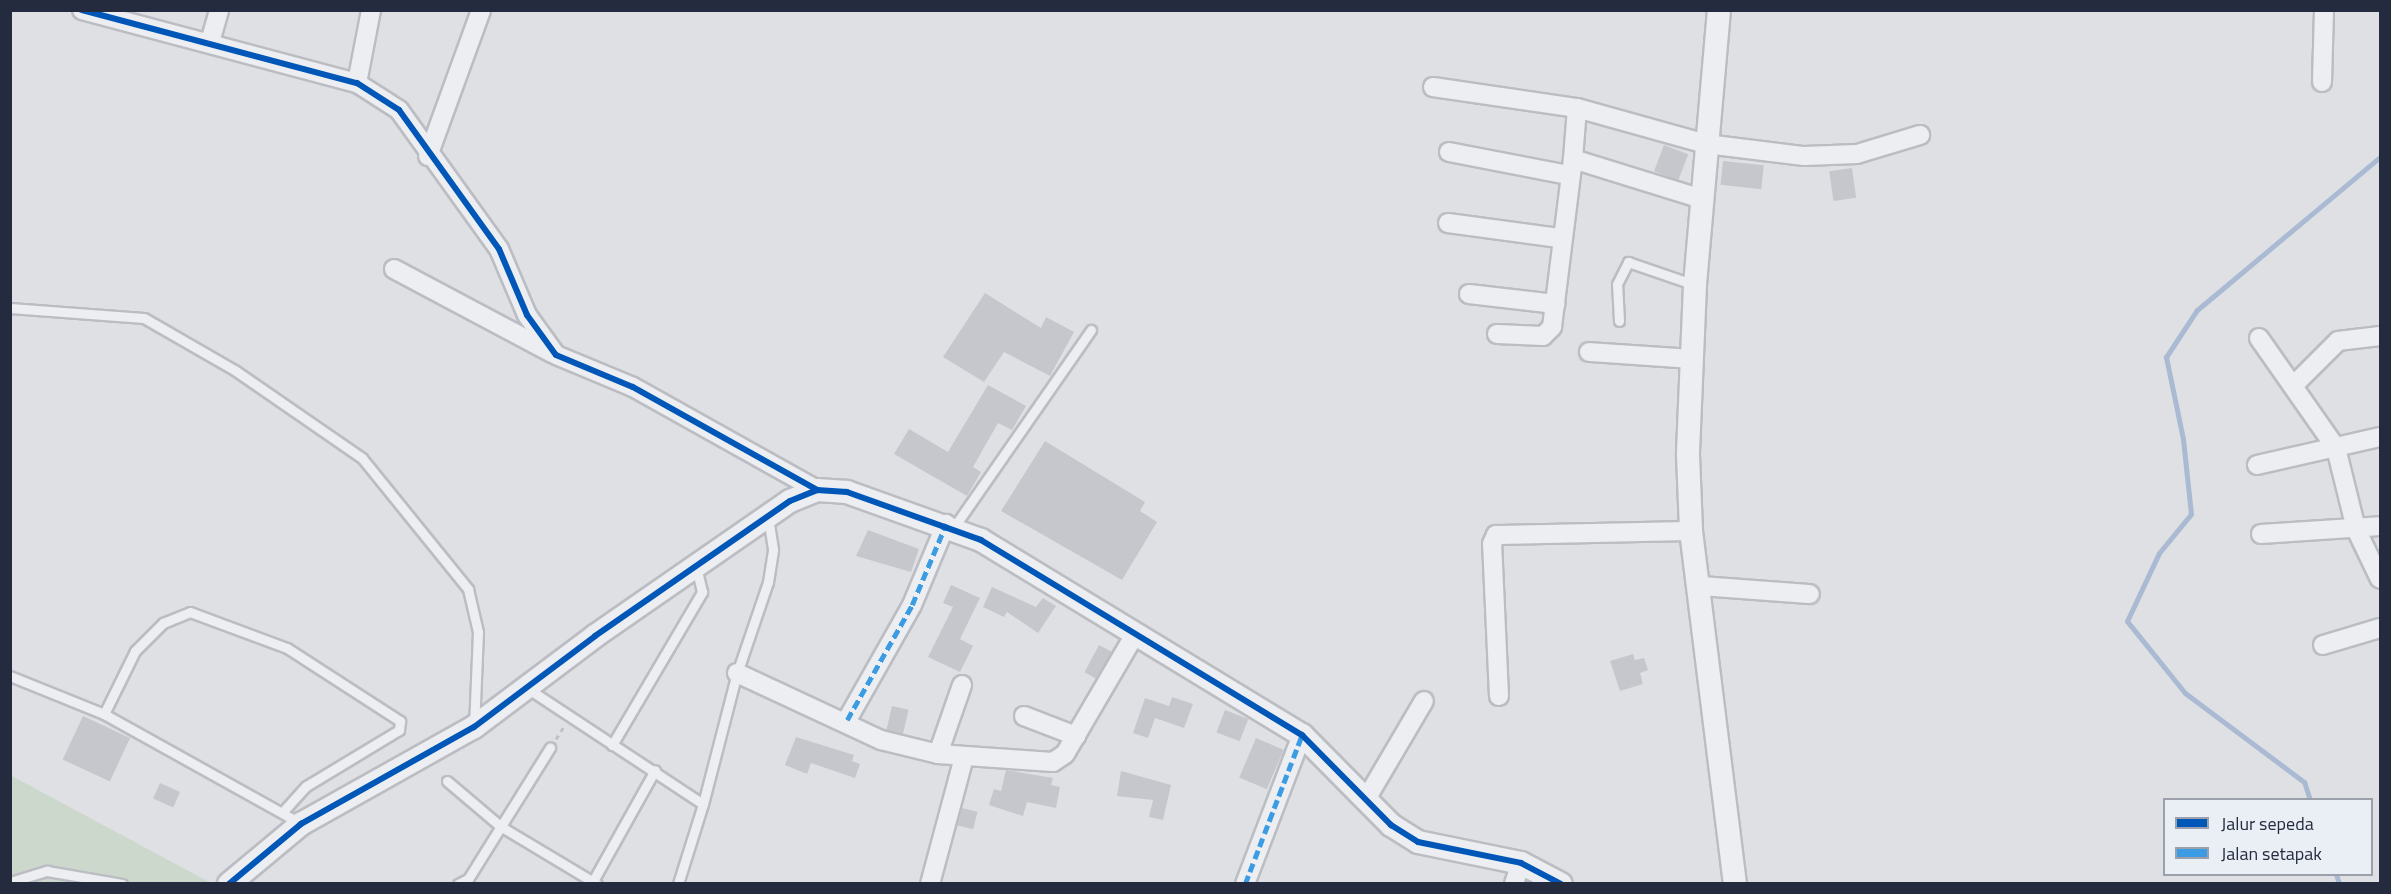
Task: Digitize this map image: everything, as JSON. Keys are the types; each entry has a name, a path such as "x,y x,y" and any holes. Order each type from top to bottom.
{"street":[{"path":"82,10 357,82 399,111 428,156 499,249 527,315 556,355"},
{"path":"210,42 219,10"},
{"path":"357,82 371,10"},
{"path":"428,156 481,10"},
{"path":"1719,10 1706,144 1691,359 1691,531 1700,586 1735,884"},
{"path":"2322,82 2324,10"},
{"path":"1433,87 1577,108 1706,144 1833,157 1920,135"},
{"path":"1497,334 1549,334 1555,304 1559,238 1571,167 1577,108"},
{"path":"1449,152 1571,167 1702,199"},
{"path":"1448,223 1559,238"},
{"path":"394,269 556,355 633,387 817,490 847,492 950,526 1026,565 1134,636 1302,735 1331,759 1365,801 1418,842 1517,873 1561,884"},
{"path":"1468,294 1555,304"},
{"path":"2296,383 2338,341 2380,336"},
{"path":"2259,338 2296,383 2337,448 2356,529 2380,579"},
{"path":"1589,352 1691,359"},
{"path":"2257,465 2380,437"},
{"path":"229,884 291,818 474,728 530,690 595,636 768,517 817,490"},
{"path":"847,720 912,605 950,526"},
{"path":"2260,534 2380,526"},
{"path":"1499,696 1492,544 1496,535 1691,531"},
{"path":"1700,586 1810,594"},
{"path":"2323,645 2380,628"},
{"path":"737,673 847,720 881,740 938,754 1053,762 1076,736 1134,636"},
{"path":"938,754 962,685"},
{"path":"1365,801 1424,701"},
{"path":"1024,716 1076,736"},
{"path":"1245,884 1302,735"},
{"path":"930,884 964,757"}],"lane":[{"path":"1619,321 1617,284 1628,262 1695,285"},
{"path":"10,308 144,318 236,370 362,459 468,589 478,632 474,728"},
{"path":"950,526 1091,330"},
{"path":"678,884 703,804 737,673 768,582 773,549 768,517"},
{"path":"612,745 702,592 696,567"},
{"path":"10,676 104,714 291,818 306,786 399,730 399,721 287,648 190,612 163,623 135,651 104,714"},
{"path":"530,690 571,715 612,745 656,770 703,804"},
{"path":"458,884 468,879 550,748"},
{"path":"447,781 500,826 595,882 656,770"},
{"path":"10,882 47,871 122,884"}],"path":[{"path":"550,748 571,715"}],"shaded area":[{"path":"10,775 211,883 11,883"}],"building":[{"path":"1664,145 1688,154 1678,180 1654,171"},
{"path":"1723,161 1764,165 1761,189 1720,185"},
{"path":"1852,168 1856,198 1833,201 1829,171"},
{"path":"985,293 1041,328 1046,317 1074,332 1050,376 1004,352 984,382 943,357"},
{"path":"988,385 1026,406 1012,430 998,423 973,467 981,472 967,496 894,454 909,429 948,452"},
{"path":"1045,441 1145,502 1140,511 1157,522 1122,580 1001,511"},
{"path":"868,530 919,549 911,572 856,556"},
{"path":"951,585 980,598 960,639 973,646 960,672 928,657 953,607 943,603"},
{"path":"992,587 1036,607 1043,598 1056,606 1038,633 1007,612 1004,617 983,607"},
{"path":"1099,645 1112,652 1098,679 1084,672"},
{"path":"1633,654 1635,660 1644,658 1648,670 1640,673 1643,684 1620,691 1610,661"},
{"path":"1172,697 1193,704 1184,728 1155,718 1148,738 1133,733 1145,698 1169,706"},
{"path":"892,706 909,710 903,734 886,730"},
{"path":"1225,710 1248,719 1240,741 1216,732"},
{"path":"83,716 130,738 110,781 63,760"},
{"path":"796,737 854,755 852,761 860,764 855,778 811,763 807,774 785,765"},
{"path":"1256,738 1284,750 1267,789 1239,778"},
{"path":"1006,770 1053,778 1051,785 1060,787 1056,808 1027,802 1023,816 989,805 994,789 1001,791"},
{"path":"1121,771 1171,785 1163,820 1149,817 1153,800 1117,796"},
{"path":"160,783 180,792 173,807 153,799"},
{"path":"962,808 978,812 973,829 958,825"}],"waterway":[{"path":"2309,798 2304,782 2185,693 2127,621 2159,553 2191,514 2183,439 2166,357 2197,310 2380,157"},
{"path":"2337,876 2339,884"}],"marked path":[{"path":"847,720 912,605 946,524"},
{"path":"1245,884 1302,735"}],"cycle path":[{"path":"82,10 357,83 399,110 499,249 527,315 556,355 633,387 817,490"},
{"path":"229,884 301,824 474,727 595,636 790,501 817,490 847,492 981,540 1302,735 1391,825 1418,842 1521,863 1561,884"}]}
